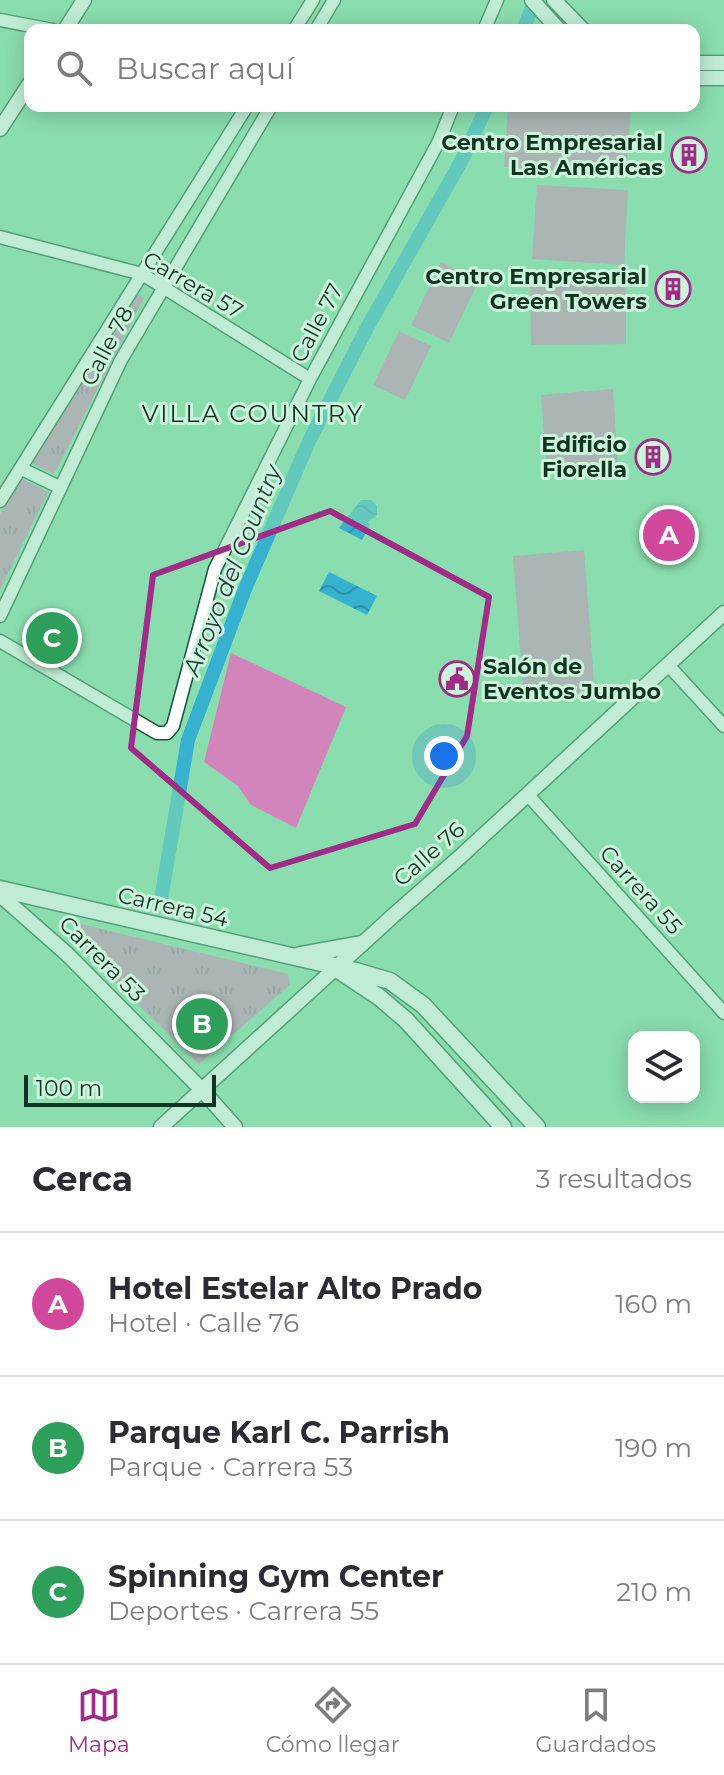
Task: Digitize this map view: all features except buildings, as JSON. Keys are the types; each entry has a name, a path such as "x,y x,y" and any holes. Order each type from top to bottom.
{"main road":[{"name":"Carrera 54","path":"0,892 377,976 401,987 423,1005 537,1127"},
{"path":"284,956 361,944"},
{"name":"Carrera 54","path":"335,968 379,997 406,1020 503,1127"},
{"path":"491,1114 508,1096"}],"street":[{"path":"69,24 84,0"},
{"path":"298,24 313,0"},
{"path":"320,24 334,0"},
{"path":"487,24 497,0"},
{"path":"532,0 554,24"},
{"path":"556,2 577,24"},
{"path":"0,20 24,25"},
{"path":"700,63 724,63"},
{"path":"700,78 724,78"},
{"path":"0,129 24,92"},
{"name":"Calle 78","path":"0,501 243,112"},
{"name":"Calle 78","path":"0,616 121,360 267,112"},
{"name":"Calle 77","path":"0,641 157,733 167,733 173,726 215,569 310,379 439,141 451,112"},
{"name":"Carrera 57","path":"0,237 142,274 310,379"},
{"path":"22,469 59,487"},
{"name":"Calle 76","path":"161,1127 724,613"},
{"path":"668,665 724,726"},
{"name":"Carrera 55","path":"528,795 724,1013"},
{"name":"Carrera 53","path":"0,892 42,930 235,1127"}],"highlighted area":[{"path":"330,511 489,597 467,736 415,824 270,868 131,748 153,575"}],"green space":[{"path":"508,112 631,112 626,175 504,167"},
{"path":"537,185 628,190 624,265 532,259"},
{"path":"441,262 479,280 449,343 411,325"},
{"path":"530,279 626,279 626,344 531,345"},
{"path":"135,293 144,298 54,474 32,463"},
{"path":"399,331 431,346 405,400 373,385"},
{"path":"613,389 618,468 547,473 541,395"},
{"path":"21,478 48,492 0,590 0,514"},
{"path":"584,550 595,695 524,700 513,556"},
{"path":"231,653 346,707 296,828 251,805 238,786 204,762"},
{"path":"81,924 288,974 290,985 199,1064 72,940"}],"water":[{"path":"361,500 371,500 377,506 377,515 368,522 370,525 362,540 339,528"},
{"path":"329,572 377,596 367,615 319,591"}],"waterway":[{"name":"Arroyo del Country","path":"525,24 535,0"},
{"name":"Arroyo del Country","path":"161,899 188,740 245,589 310,439 368,326 463,158 484,112"}],"place":[{"name":"Centro Empresarial Las Américas","path":"689,155"},
{"name":"Centro Empresarial Green Towers","path":"673,289"},
{"name":"Edificio Fiorella","path":"653,457"},
{"name":"Hotel Estelar Alto Prado","path":"669,535"},
{"name":"Spinning Gym Center","path":"52,638"},
{"name":"Salón de Eventos Jumbo","path":"457,679"},
{"name":"Parque Karl C. Parrish","path":"202,1024"}],"district":[{"name":"VILLA COUNTRY","path":"253,413"}]}
